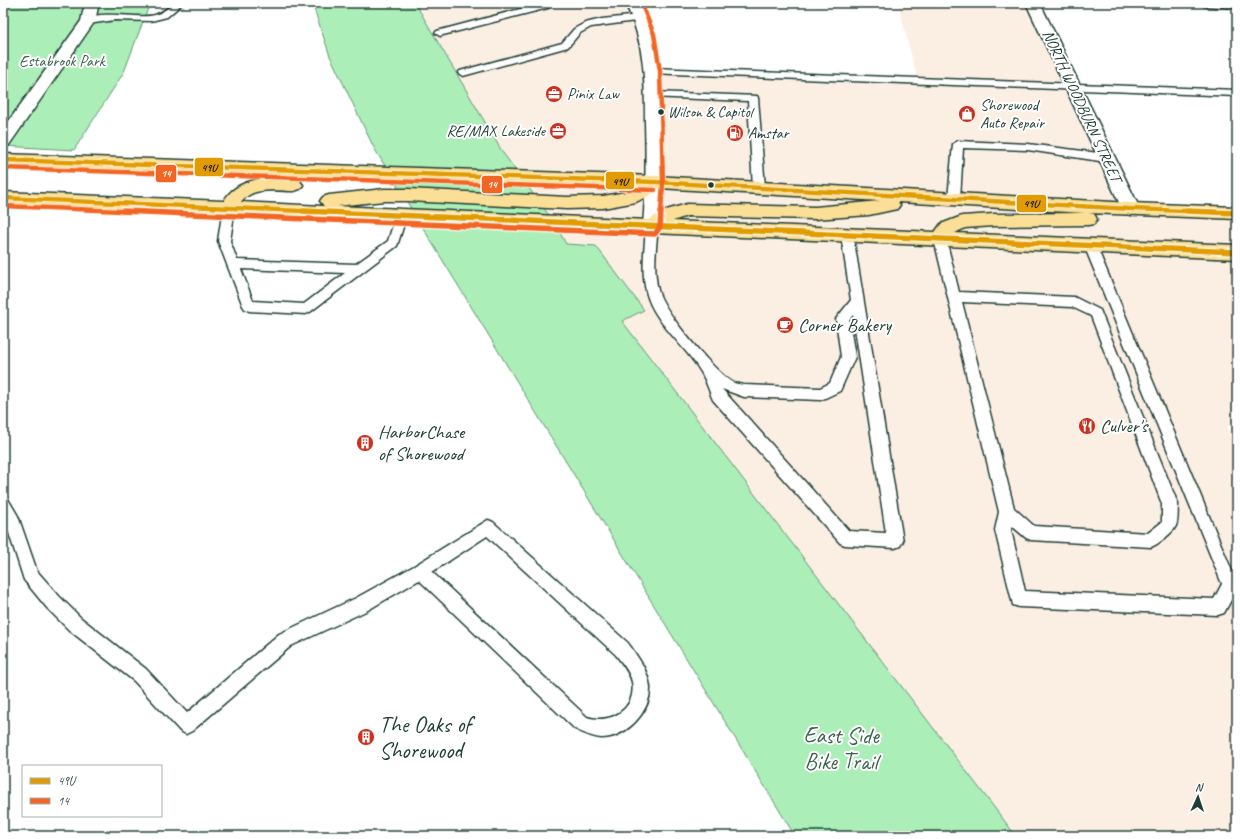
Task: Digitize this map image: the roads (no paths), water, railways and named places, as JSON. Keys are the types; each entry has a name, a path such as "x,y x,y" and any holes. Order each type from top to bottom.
{"main road":[{"path":"3,160 380,174 655,182 1131,209 1237,213"},
{"path":"229,208 236,196 249,188 267,185 326,186 380,174"},
{"path":"252,210 384,195 567,203 603,202 630,198 644,191 655,182"},
{"path":"3,198 1237,252"},
{"path":"652,226 669,215 687,210 815,213 869,209 932,198"},
{"path":"940,239 947,229 962,222 994,220 1088,219 1114,216 1131,209"}],"street":[{"path":"3,141 88,21 92,3"},
{"path":"632,3 640,18 651,57 655,182 652,226"},
{"name":"NORTH WOODBURN STREET","path":"1033,3 1131,209"},
{"path":"1209,3 1237,4"}],"lane":[{"path":"88,21 118,17 140,20 156,18 169,12 179,3"},
{"path":"440,33 545,6 549,3"},
{"path":"463,73 565,45 571,41 577,31 582,27 592,24 640,18"},
{"path":"652,71 1237,93"},
{"path":"653,95 753,98 759,188"},
{"path":"954,199 958,144 1028,147 1106,158"},
{"path":"229,208 224,240 249,306 306,309 393,243 401,215"},
{"path":"652,226 649,269 652,291 656,302 668,320 707,369 729,387 744,391 821,394 835,387 848,357 842,319 857,302"},
{"path":"707,369 718,396 845,538 894,541 847,235"},
{"path":"940,239 1007,512 1003,530 1019,598 1218,608 1230,585 1090,246"},
{"path":"233,264 359,269"},
{"path":"954,297 1074,302 1096,313 1170,504 1169,525 1151,540 1031,534 1007,512"},
{"path":"1096,313 1116,306"},
{"path":"3,504 13,521 30,575 53,602 75,624 140,675 186,725 285,640 362,604 420,571 488,527 622,649 637,671 642,687 640,699 632,712 620,723 609,728 594,729 581,723 420,571"}],"place":[{"name":"Pinix Law","path":"554,94"},
{"name":"Wilson & Capitol","path":"661,112"},
{"name":"Shorewood Auto Repair","path":"967,114"},
{"name":"RE/MAX Lakeside","path":"558,131"},
{"name":"Amstar","path":"735,133"},
{"name":"Corner Bakery","path":"785,325"},
{"name":"Culver's","path":"1087,426"},
{"name":"HarborChase of Shorewood","path":"365,443"},
{"name":"The Oaks of Shorewood","path":"366,737"}],"park label":[{"name":"Estabrook Park","path":"62,61"},
{"name":"East Side Bike Trail","path":"841,748"}]}
